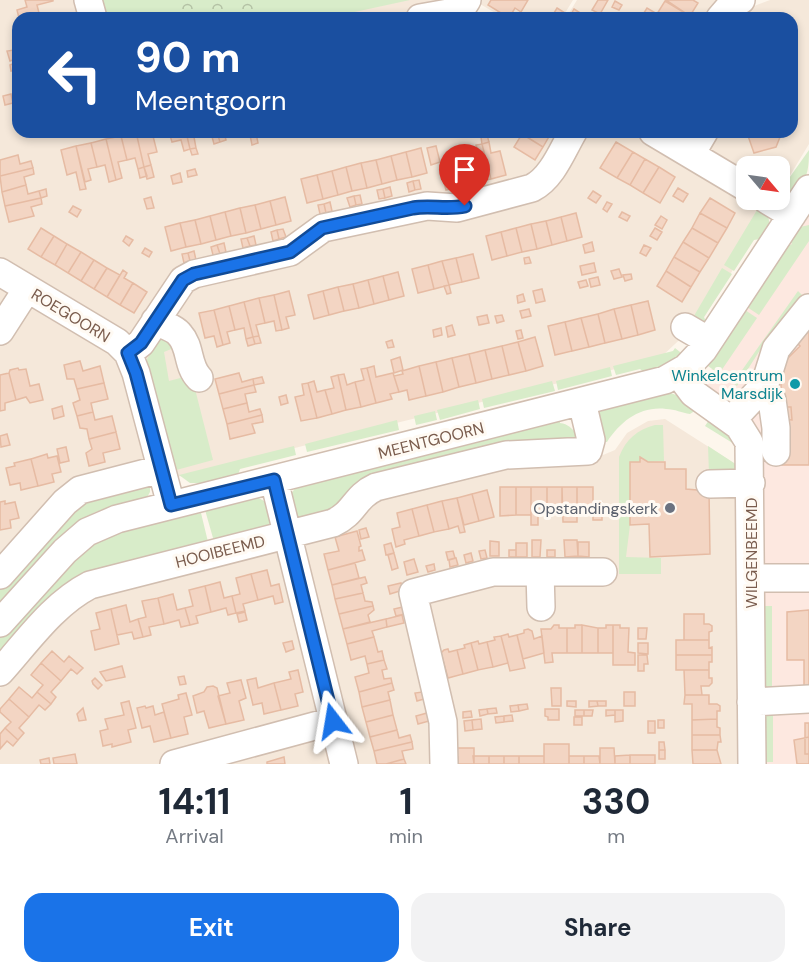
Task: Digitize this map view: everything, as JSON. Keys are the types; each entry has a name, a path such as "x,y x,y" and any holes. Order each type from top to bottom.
{"street":[{"path":"725,12 733,3 741,0"},
{"path":"128,353 141,343 183,280 194,274 290,252 322,228 427,206 457,208 532,188 546,176 569,138"},
{"path":"677,138 697,143 736,178"},
{"name":"MEENTGOORN","path":"0,623 66,550 87,532 117,519 582,402 665,380 678,374 694,360 709,341 803,201"},
{"name":"ROEGOORN","path":"0,272 117,342 128,353 136,373 171,505"},
{"path":"0,331 27,289"},
{"path":"732,420 760,390 767,378 776,349 809,308"},
{"path":"155,321 180,333 193,372 199,378"},
{"path":"685,327 709,341"},
{"name":"WILGENBEEMD","path":"678,374 693,393 743,430 749,442 752,764"},
{"path":"760,390 772,400 776,420 776,452"},
{"name":"HOOIBEEMD","path":"0,672 62,603 75,592 90,585 342,519 364,493 376,487 506,455 588,451 591,440 582,402"},
{"path":"0,575 65,502 80,490 161,470"},
{"path":"274,480 344,764"},
{"path":"710,483 751,483"},
{"path":"444,764 444,722 412,593 493,572 603,572"},
{"path":"540,572 541,607"},
{"path":"751,578 809,578"},
{"path":"752,702 809,699"},
{"path":"174,764 333,721"}],"shaded area":[{"path":"0,0 448,0 441,12 12,12 12,138 648,138 656,143 659,138 798,138 798,12 738,12 770,0 809,0 809,144 790,175 790,156 736,156 736,210 769,210 705,316 660,358 177,477 152,464 0,566"},
{"path":"482,0 573,0 566,12 494,12 480,4"},
{"path":"577,0 718,0 710,12 570,12"},
{"name":"Winkelcentrum Marsdijk","path":"809,216 809,764 759,764 760,445 701,387 750,306"},
{"path":"665,419 737,465 742,764 0,764 0,688 73,602 376,496 517,457 603,455 615,450 627,433 648,421"}],"green space":[{"path":"98,0 410,0 355,12 101,12"},
{"path":"167,0 246,0 255,6 256,12 169,12"},
{"path":"809,150 806,177 798,187 790,192 790,177"},
{"path":"757,210 764,210 769,220 766,238 754,240 734,271 724,265"},
{"path":"809,225 809,241 759,315 744,305 785,242 791,245 792,243 786,240 800,227"},
{"path":"722,268 732,274 704,317 708,327 691,321"},
{"path":"798,291 802,295 775,335 766,341 737,386 733,383"},
{"path":"745,310 757,318 719,374 704,363"},
{"path":"164,332 176,347 164,352 169,381 184,377 194,385 213,460 169,472 143,369"},
{"path":"675,348 685,356 649,376 640,369 616,375 613,366 673,351"},
{"path":"610,367 612,376 558,390 556,381"},
{"path":"552,381 555,391 484,408 482,399"},
{"path":"668,392 676,395 696,410 690,414 672,410 648,410 632,416 607,442 601,442 597,412 600,408"},
{"path":"478,400 480,409 440,420 437,410"},
{"path":"435,411 437,420 416,425 414,416"},
{"path":"711,417 729,429 739,447 705,426"},
{"path":"397,420 399,430 307,452 305,444"},
{"path":"560,420 560,423 572,428 577,435 575,439 297,520 291,494 296,487"},
{"path":"655,425 663,425 664,461 648,462 640,458 640,462 630,462 630,525 626,557 661,558 661,574 619,574 619,457 633,436"},
{"path":"294,446 296,455 240,469 236,480 200,489 199,483 190,483 179,475"},
{"path":"708,446 737,465 737,474 709,474"},
{"path":"145,485 150,487 150,492 145,501 104,509 88,516 59,537 0,607 0,586 83,498"},
{"path":"257,497 269,504 273,522 268,529 215,545 205,510"},
{"path":"189,510 191,515 201,513 209,546 99,572 0,659 0,636 36,596 97,537"},
{"path":"760,606 772,606 772,694 760,694"},
{"path":"761,710 773,714 773,762 761,762"}],"building":[{"path":"25,0 53,0 37,5 39,12 18,12 17,10 27,7"},
{"path":"491,0 528,0 521,12 515,8 513,12 499,12 488,5"},
{"path":"598,0 608,0 601,12 592,10"},
{"path":"666,0 693,0 698,3 692,12 684,12"},
{"path":"615,1 622,5 619,10 612,7"},
{"path":"665,1 683,12 658,12"},
{"path":"12,50 12,60 10,61 7,51"},
{"path":"11,94 12,103 5,105 3,96"},
{"path":"122,138 137,138 144,167 138,169 135,158 127,160"},
{"path":"122,138 127,160 118,162 122,178 116,180 106,139"},
{"path":"137,138 154,138 157,152 148,154 151,165 144,167"},
{"path":"171,138 187,138 190,149 184,151 181,140 172,142"},
{"path":"187,138 194,138 196,148 190,149"},
{"path":"212,138 219,138 220,142 214,144"},
{"path":"251,138 257,138 258,143 252,145"},
{"path":"481,138 488,138 489,142 482,144"},
{"path":"520,138 528,138 543,147 535,160 514,147"},
{"path":"528,138 548,138 543,147"},
{"path":"749,138 780,138 776,147 754,153"},
{"path":"106,139 116,180 109,182 105,165 97,167 91,143"},
{"path":"489,142 491,153 500,151 506,175 491,179 482,144"},
{"path":"616,142 633,152 617,178 600,168"},
{"path":"91,143 97,167 88,169 91,180 85,182 76,146"},
{"path":"482,144 491,179 476,182 470,158 479,156 476,145"},
{"path":"76,146 86,189 80,190 76,172 67,175 61,150"},
{"path":"436,146 440,162 431,165 427,148"},
{"path":"196,148 198,154 192,155 190,149"},
{"path":"421,148 427,173 412,177 406,152"},
{"path":"459,149 462,160 470,158 476,182 461,186 452,151"},
{"path":"452,151 461,186 446,190 440,166 449,164 446,153"},
{"path":"406,152 412,177 397,180 391,156"},
{"path":"633,152 645,159 630,185 617,178"},
{"path":"18,155 20,164 31,161 33,168 0,176 0,160"},
{"path":"391,156 397,180 382,184 376,160"},
{"path":"645,159 659,167 643,193 630,185"},
{"path":"376,160 382,184 367,188 361,163"},
{"path":"361,163 367,188 352,191 346,167"},
{"path":"151,165 154,177 147,179 144,167"},
{"path":"144,167 147,176 140,178 138,169"},
{"path":"346,167 352,191 338,195 332,171"},
{"path":"659,167 675,177 660,203 643,193"},
{"path":"33,168 34,174 24,177 26,185 2,192 0,176"},
{"path":"195,169 197,175 188,177 187,171"},
{"path":"332,171 338,195 323,199 317,175"},
{"path":"180,173 182,182 173,184 171,176"},
{"path":"317,175 323,199 307,203 301,179"},
{"path":"419,180 421,189 415,190 413,181"},
{"path":"413,181 415,190 409,192 407,183"},
{"path":"26,185 28,194 39,191 41,198 5,206 2,192"},
{"path":"390,187 392,196 385,198 383,189"},
{"path":"678,188 688,194 683,202 673,196"},
{"path":"46,189 47,196 41,198 39,191"},
{"path":"383,189 385,198 379,199 377,190"},
{"path":"593,191 601,196 596,203 588,198"},
{"path":"360,195 362,204 356,205 354,196"},
{"path":"354,196 356,205 350,207 347,198"},
{"path":"151,197 154,208 147,209 144,199"},
{"path":"285,197 291,221 276,225 270,201"},
{"path":"41,198 42,204 31,207 34,216 9,222 5,206"},
{"path":"710,198 735,213 727,228 700,213"},
{"path":"270,201 276,225 261,229 255,205"},
{"path":"330,202 332,211 326,213 324,204"},
{"path":"607,202 612,204 607,212 603,209"},
{"path":"324,204 326,213 320,214 318,205"},
{"path":"255,205 261,229 246,233 240,208"},
{"path":"73,206 81,210 77,217 69,212"},
{"path":"240,208 246,233 231,236 225,212"},
{"path":"225,212 231,236 216,240 210,216"},
{"path":"622,212 630,216 627,221 619,217"},
{"path":"576,213 582,237 567,241 561,217"},
{"path":"700,213 727,228 718,243 692,228"},
{"path":"210,216 216,240 201,244 195,220"},
{"path":"661,216 667,220 662,229 655,225"},
{"path":"561,217 567,241 552,245 546,221"},
{"path":"195,220 201,244 186,247 180,223"},
{"path":"546,221 552,245 537,249 531,224"},
{"path":"180,223 186,247 171,251 165,227"},
{"path":"531,224 537,249 522,252 516,228"},
{"path":"41,228 54,236 41,257 28,249"},
{"path":"516,228 522,252 507,256 501,232"},
{"path":"655,228 662,232 657,240 650,236"},
{"path":"692,228 718,243 709,258 683,242"},
{"path":"283,229 286,237 279,239 277,230"},
{"path":"277,230 279,239 273,241 271,232"},
{"path":"501,232 507,256 492,260 486,236"},
{"path":"54,236 67,244 55,265 41,257"},
{"path":"126,236 133,240 129,246 123,241"},
{"path":"254,236 256,245 250,246 247,238"},
{"path":"247,238 250,246 243,248 241,239"},
{"path":"592,242 594,251 585,253 583,245"},
{"path":"683,242 709,258 700,272 674,257"},
{"path":"224,243 226,252 220,254 217,245"},
{"path":"67,244 81,252 68,273 55,265"},
{"path":"217,245 220,254 213,255 211,247"},
{"path":"644,245 651,248 646,256 640,253"},
{"path":"145,248 152,252 149,257 142,253"},
{"path":"194,251 196,260 190,261 188,253"},
{"path":"81,252 94,260 81,281 68,273"},
{"path":"188,253 190,261 184,263 182,254"},
{"path":"473,254 479,278 462,282 456,258"},
{"path":"529,257 531,263 525,264 524,258"},
{"path":"674,257 700,272 691,287 666,271"},
{"path":"456,258 462,282 449,285 442,261"},
{"path":"94,260 107,268 94,289 81,281"},
{"path":"442,261 449,285 434,289 428,265"},
{"path":"594,263 596,272 582,275 580,266"},
{"path":"428,265 434,289 418,293 412,269"},
{"path":"107,268 120,275 107,297 94,289"},
{"path":"619,269 622,277 614,279 611,271"},
{"path":"123,270 127,273 124,278 133,283 120,305 107,297"},
{"path":"666,271 691,287 682,302 657,286"},
{"path":"398,272 404,296 389,300 383,276"},
{"path":"631,274 632,279 625,281 623,275"},
{"path":"383,276 389,300 374,304 368,280"},
{"path":"598,277 600,285 591,287 589,279"},
{"path":"368,280 374,304 359,308 353,284"},
{"path":"586,280 588,286 580,288 578,282"},
{"path":"133,283 147,292 134,313 120,305"},
{"path":"353,284 359,308 344,311 338,287"},
{"path":"449,285 451,293 447,294 444,286"},
{"path":"338,287 344,311 329,315 323,291"},
{"path":"542,289 545,301 536,303 533,291"},
{"path":"289,291 295,315 286,317 289,328 282,330 274,295"},
{"path":"323,291 329,315 314,319 308,295"},
{"path":"523,294 525,301 518,303 517,296"},
{"path":"274,295 282,330 276,331 274,321 265,323 259,298"},
{"path":"259,298 265,323 256,325 259,336 253,337 244,302"},
{"path":"648,301 655,330 638,335 631,305"},
{"path":"244,302 253,337 246,339 244,328 235,330 229,306"},
{"path":"631,305 638,335 622,339 614,309"},
{"path":"229,306 235,330 227,332 230,343 223,345 214,310"},
{"path":"529,309 531,316 522,318 520,311"},
{"path":"614,309 622,339 605,343 598,314"},
{"path":"214,310 223,345 217,347 214,336 205,338 199,313"},
{"path":"598,314 605,343 589,347 581,318"},
{"path":"487,315 489,323 479,325 477,317"},
{"path":"502,315 504,321 497,323 495,316"},
{"path":"581,318 589,347 572,351 565,322"},
{"name":"Winkelcentrum Marsdijk","path":"809,321 809,465 782,465 781,419 792,420 791,407 781,407 781,365 800,346 792,338"},
{"path":"565,322 572,351 555,355 548,326"},
{"path":"452,325 455,335 448,337 446,327"},
{"path":"441,328 442,335 434,337 433,330"},
{"path":"521,330 523,338 518,339 516,331"},
{"path":"259,336 261,343 255,344 253,337"},
{"path":"253,337 255,344 248,346 246,339"},
{"path":"535,337 543,366 526,371 518,342"},
{"path":"392,340 394,347 388,348 386,342"},
{"path":"518,342 526,371 509,375 502,346"},
{"path":"502,346 509,375 492,379 485,350"},
{"path":"485,350 492,379 476,383 469,354"},
{"path":"469,354 476,383 459,387 452,358"},
{"path":"400,357 403,370 394,373 391,360"},
{"path":"452,358 459,387 443,392 436,362"},
{"path":"80,361 83,371 100,366 104,383 77,389 74,379 67,379 64,365"},
{"path":"436,362 443,392 426,396 419,366"},
{"path":"374,366 376,377 393,373 399,392 390,394 392,399 376,403 367,368"},
{"path":"419,366 426,396 409,400 407,390 399,392 394,376"},
{"path":"18,368 19,370 26,369 30,386 39,384 43,400 30,403 26,397 16,400 9,373 10,370"},
{"path":"367,368 376,403 361,407 355,382 364,380 361,369"},
{"path":"9,373 16,400 5,403 5,410 0,411 0,375"},
{"path":"239,373 242,382 253,379 254,385 219,394 215,379"},
{"path":"344,374 347,385 355,382 361,407 346,410 338,375"},
{"path":"338,375 346,410 332,414 325,390 334,388 331,377"},
{"path":"262,377 264,383 254,385 253,379"},
{"path":"314,381 317,392 325,390 332,414 317,418 308,383"},
{"path":"104,383 108,399 91,403 93,412 77,416 73,403 80,400 77,389"},
{"path":"308,383 317,418 301,421 295,397 304,395 302,384"},
{"path":"254,385 256,392 245,394 247,403 223,409 219,394"},
{"path":"286,395 288,403 281,405 279,397"},
{"path":"247,403 249,412 260,409 262,415 227,424 223,409"},
{"path":"62,406 64,416 54,419 52,409"},
{"path":"781,407 791,407 792,420 781,419"},
{"path":"93,412 95,420 112,416 116,432 89,439 87,429 80,428 77,416"},
{"path":"262,415 263,422 252,424 255,433 230,439 227,424"},
{"path":"116,432 120,449 103,453 105,462 89,466 86,453 92,449 89,439"},
{"path":"7,434 10,445 1,447 0,436"},
{"path":"66,447 69,461 60,463 57,449"},
{"path":"47,454 48,458 57,456 61,472 52,474 54,482 38,486 31,459"},
{"name":"Opstandingskerk","path":"640,457 648,462 665,462 665,469 686,469 686,489 709,491 710,554 650,557 649,524 630,525 630,462 640,462"},
{"path":"31,459 38,486 21,490 20,483 10,485 6,468 15,466 14,463"},
{"path":"500,487 516,487 516,515 500,516"},
{"path":"516,487 531,487 531,515 516,515"},
{"path":"531,487 547,487 547,515 538,515 538,525 531,525"},
{"path":"547,487 562,487 562,515 547,515"},
{"path":"562,487 577,487 577,522 563,522"},
{"path":"577,487 593,487 593,502 602,502 602,520 593,520 593,515 577,515"},
{"path":"487,490 494,517 479,521 472,494"},
{"path":"472,494 479,521 464,525 457,498"},
{"path":"457,498 465,532 460,533 458,526 449,529 442,501"},
{"path":"5,501 5,504 15,502 19,518 10,520 11,528 0,530 0,502"},
{"path":"442,501 449,529 434,532 427,505"},
{"path":"427,505 434,532 419,536 412,509"},
{"path":"412,509 419,536 404,540 405,544 396,547 392,529 400,527 397,513"},
{"path":"366,528 369,537 361,539 359,530"},
{"path":"357,531 361,546 359,551 362,550 365,560 328,570 324,554 339,551 335,537"},
{"path":"532,540 541,540 540,557 532,557"},
{"path":"564,540 577,540 578,556 565,557"},
{"path":"490,541 499,542 499,556 490,556"},
{"path":"578,542 589,542 589,557 578,556"},
{"path":"391,543 394,553 386,555 384,545"},
{"path":"516,543 527,543 527,557 516,557"},
{"path":"485,550 487,558 481,559 479,551"},
{"path":"509,550 516,550 516,557 509,557"},
{"path":"547,550 555,550 555,557 547,557"},
{"path":"453,551 455,558 448,560 446,552"},
{"path":"394,553 398,568 392,570 388,555"},
{"path":"471,553 473,561 466,563 464,555"},
{"path":"456,558 458,565 450,567 449,560"},
{"path":"414,559 418,572 407,575 404,562"},
{"path":"355,563 359,578 332,585 328,570"},
{"path":"434,564 435,570 428,572 426,566"},
{"path":"267,570 271,586 279,584 283,602 275,604 273,596 258,600 251,574"},
{"path":"251,574 258,600 243,604 245,611 236,613 232,596 240,594 236,578"},
{"path":"365,577 367,583 361,585 363,593 335,599 332,585"},
{"path":"220,582 224,598 232,596 236,613 228,615 226,608 211,612 205,586"},
{"path":"401,583 403,590 390,594 388,586"},
{"path":"205,586 211,612 196,616 198,623 190,625 185,608 193,606 189,590"},
{"path":"363,593 365,601 372,602 373,606 339,614 335,599"},
{"path":"173,594 177,610 185,608 190,625 181,627 179,620 164,624 158,598"},
{"path":"158,598 164,624 149,627 151,635 143,637 138,619 146,617 142,601"},
{"path":"126,605 130,622 138,619 143,637 134,639 132,632 117,635 111,609"},
{"path":"373,606 374,610 368,615 370,622 343,629 339,614"},
{"path":"407,606 409,613 396,616 394,609"},
{"path":"111,609 119,644 95,650 91,631 100,629 96,613"},
{"path":"809,610 809,694 804,694 804,660 787,660 787,612"},
{"path":"245,612 247,620 239,622 237,614"},
{"path":"684,614 704,614 704,624 712,626 709,640 684,640"},
{"path":"402,615 404,623 387,627 386,619"},
{"path":"386,619 387,627 372,631 374,637 347,644 343,629"},
{"path":"554,625 567,628 567,653 552,653 553,662 545,663 541,629 551,629"},
{"path":"575,625 582,625 582,653 567,653 567,628 575,628"},
{"path":"582,625 598,628 598,653 582,653"},
{"path":"606,625 613,625 613,653 598,653 598,628 606,628"},
{"path":"613,625 629,628 628,652 635,653 635,665 613,665"},
{"path":"638,628 647,628 646,639 638,639"},
{"path":"528,629 532,631 534,639 542,636 544,653 523,659 517,635"},
{"path":"508,634 509,637 517,635 525,668 510,671 501,636"},
{"path":"501,636 508,663 493,667 487,642 495,640 494,637"},
{"path":"374,637 378,652 382,651 384,660 367,664 365,656 351,660 347,644"},
{"path":"676,640 709,640 712,655 676,655"},
{"path":"292,641 294,649 286,652 283,643"},
{"path":"478,641 479,644 487,642 493,667 478,670 471,643"},
{"path":"471,643 478,670 463,674 457,650"},
{"path":"638,643 648,643 648,654 638,653"},
{"path":"448,649 449,652 457,650 463,674 448,678 441,653"},
{"path":"52,651 64,662 69,656 83,668 77,674 71,669 61,681 41,663"},
{"path":"638,655 647,655 648,664 644,664 644,671 638,671"},
{"path":"676,655 712,655 712,662 709,662 709,670 676,670"},
{"path":"384,660 387,669 382,670 384,679 391,678 392,683 359,692 355,677 369,673 367,664"},
{"path":"41,663 61,681 51,692 56,697 51,704 37,692 43,685 31,675"},
{"path":"122,666 125,677 106,681 100,672"},
{"path":"298,670 303,692 295,694 298,706 281,710 274,683 291,679 289,672"},
{"path":"684,670 709,670 712,683 709,686 701,686 702,695 685,695"},
{"path":"184,676 186,684 180,685 178,677"},
{"path":"95,678 102,685 98,689 92,681"},
{"path":"256,678 258,688 274,683 281,710 264,714 262,703 253,705 247,680"},
{"path":"241,680 246,698 239,701 244,720 226,724 218,696 230,693 227,683"},
{"path":"392,683 394,690 388,692 390,700 362,707 359,692"},
{"path":"213,686 217,688 226,724 209,728 204,711 197,713 193,696"},
{"path":"19,687 32,698 37,692 51,704 45,710 39,705 29,717 9,699"},
{"path":"551,688 561,688 561,706 552,706"},
{"path":"422,692 424,699 417,701 415,693"},
{"path":"624,692 635,692 635,706 624,706"},
{"path":"186,693 192,715 184,717 188,734 171,738 162,704 179,699 178,695"},
{"path":"685,695 709,695 709,704 720,706 717,719 692,720 692,704 684,704"},
{"path":"9,699 29,717 19,728 24,733 18,740 5,728 11,722 0,712"},
{"path":"390,700 393,715 366,722 362,707"},
{"path":"129,701 136,728 128,730 131,742 112,747 112,744 103,746 100,731 108,729 105,719 124,715 121,703"},
{"path":"567,701 576,701 576,707 567,706"},
{"path":"589,701 597,701 598,706 589,707"},
{"path":"597,701 606,701 606,706 598,706"},
{"path":"527,704 528,709 519,711 518,705"},
{"path":"518,705 519,711 511,712 510,706"},
{"path":"145,706 146,708 153,706 155,715 164,712 171,738 154,742 150,726 142,728 137,708"},
{"path":"83,708 86,720 79,721 77,714"},
{"path":"496,708 497,713 488,714 487,709"},
{"path":"487,709 488,714 480,716 479,710"},
{"path":"545,709 559,709 559,720 548,720 545,716"},
{"path":"575,710 584,710 584,716 575,716"},
{"path":"584,710 593,710 592,716 584,716"},
{"path":"606,710 615,710 615,715 606,716"},
{"path":"615,710 623,710 623,721 615,722"},
{"path":"471,711 472,717 463,718 463,712"},
{"path":"427,713 429,721 418,724 416,716"},
{"path":"393,715 397,730 370,737 366,722"},
{"path":"512,715 513,721 504,722 504,716"},
{"path":"504,716 504,722 496,723 495,717"},
{"path":"574,717 582,717 582,725 574,725"},
{"path":"481,719 482,729 473,730 472,720"},
{"path":"717,719 720,735 692,735 692,720"},
{"path":"472,720 473,730 465,731 464,721"},
{"path":"658,720 664,720 664,728 658,728"},
{"path":"648,721 655,721 655,733 648,733"},
{"path":"805,723 809,723 809,754 805,754"},
{"path":"5,728 18,740 13,746 7,741 0,749 0,734"},
{"path":"397,730 399,738 410,735 412,742 374,751 370,737"},
{"path":"692,735 720,735 721,742 718,742 717,750 692,750"},
{"path":"809,737 809,764 797,764 794,740"},
{"path":"412,742 413,749 402,751 404,759 377,764 374,751"},
{"path":"659,742 664,742 665,750 659,750"},
{"path":"544,744 569,744 569,764 544,764"},
{"path":"454,748 474,748 474,764 458,764 458,757 454,757"},
{"path":"600,748 614,748 615,764 600,764"},
{"path":"659,750 665,750 665,759 659,759"},
{"path":"692,750 717,750 721,764 693,764"},
{"path":"75,754 77,764 54,764 53,758"},
{"path":"630,755 630,764 615,764 615,756"},
{"path":"630,755 655,755 655,764 630,764"},
{"path":"473,756 489,756 489,764 474,764"},
{"path":"489,756 504,756 504,764 489,764"},
{"path":"504,756 519,756 519,764 504,764"},
{"path":"519,756 544,756 544,764 519,764"},
{"path":"569,756 584,756 584,764 569,764"},
{"path":"584,756 599,756 600,764 584,764"},
{"path":"284,757 285,764 267,764 267,762"},
{"path":"49,758 50,764 41,764 40,760"},
{"path":"404,759 406,764 386,764"}],"place":[{"name":"Winkelcentrum Marsdijk","path":"795,384"},
{"name":"Opstandingskerk","path":"670,508"}],"route":[{"path":"333,721 274,480 171,505 136,373 128,353 141,343 174,290 183,280 194,274 290,252 322,228 413,208 465,206"}]}
